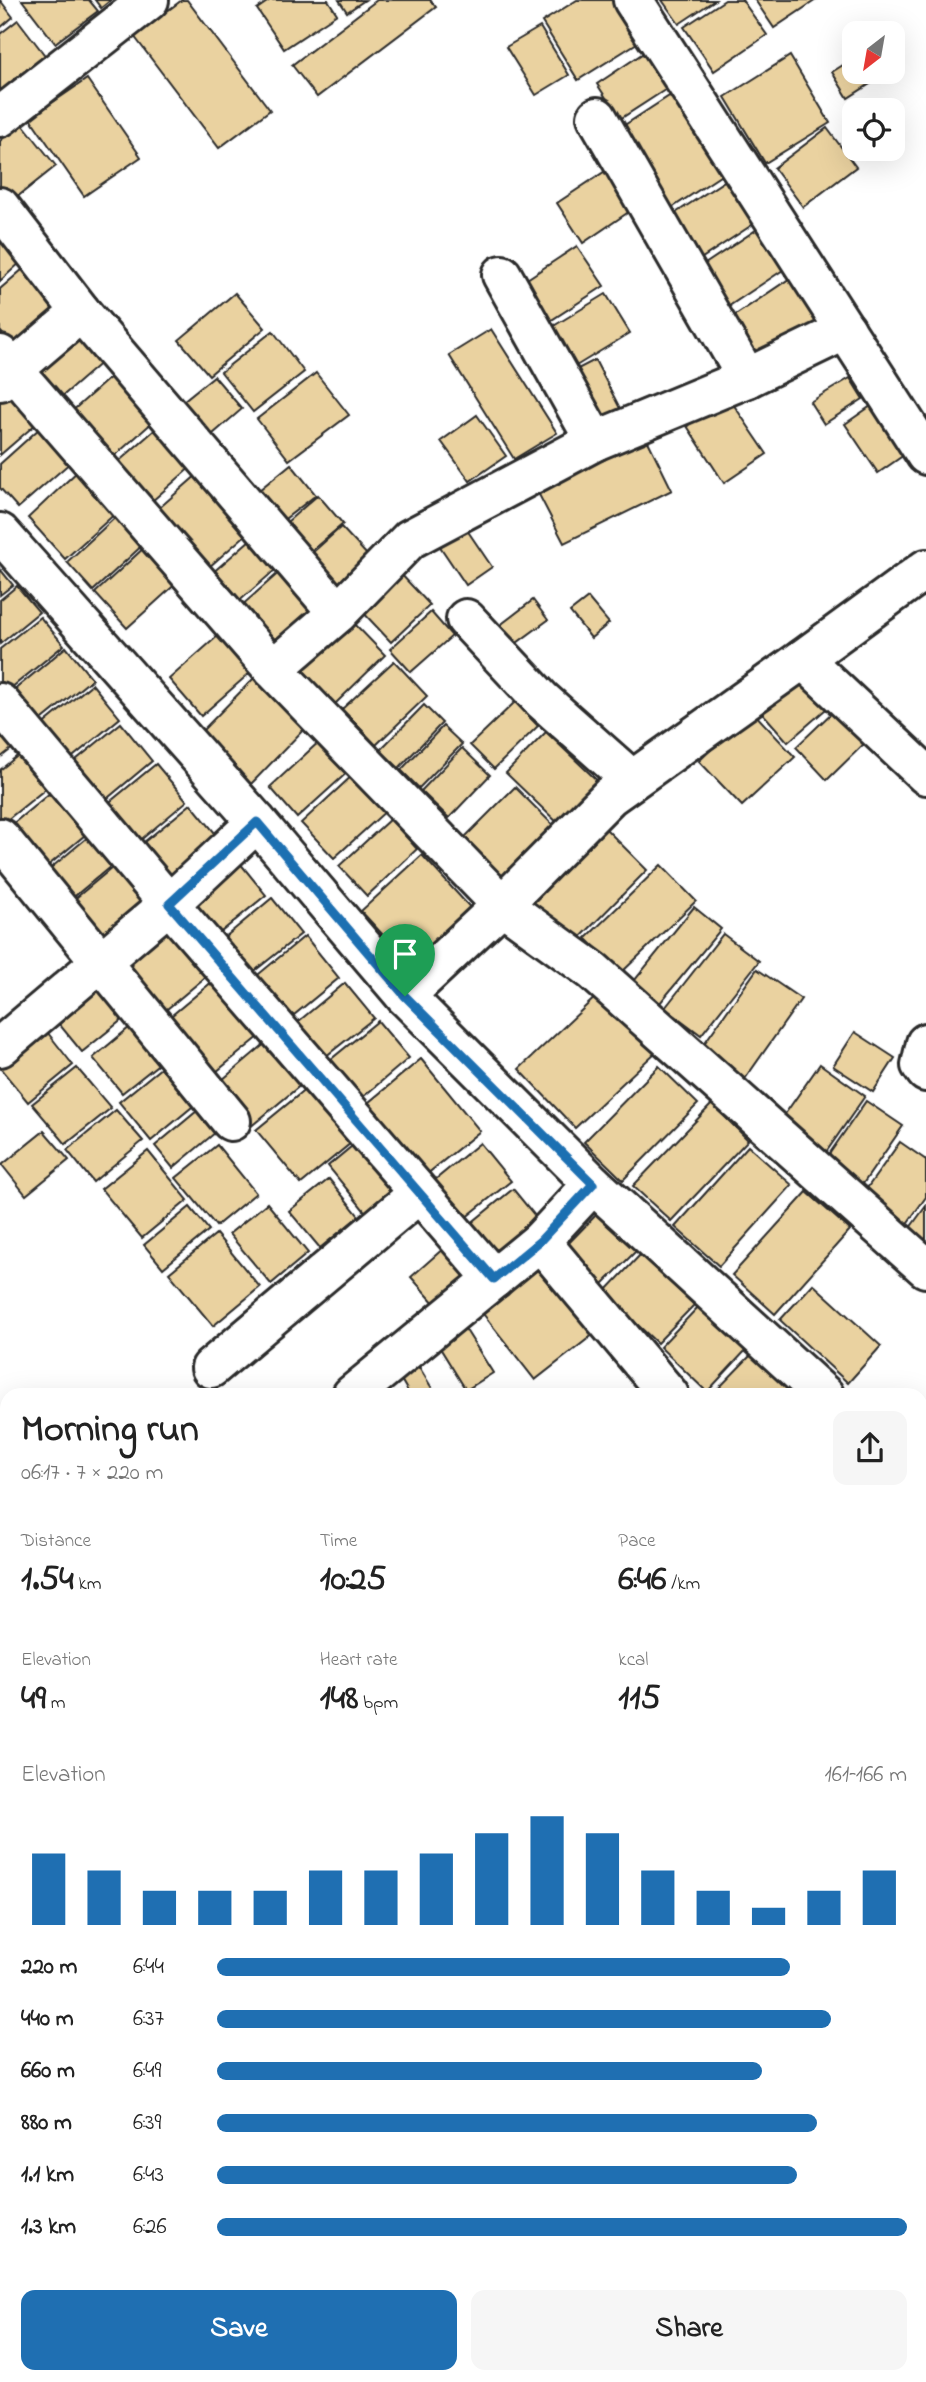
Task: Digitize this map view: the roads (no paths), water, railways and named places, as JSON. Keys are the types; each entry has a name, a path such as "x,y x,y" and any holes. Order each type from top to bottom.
{"street":[{"path":"0,117 149,0"},
{"path":"633,0 926,455"},
{"path":"597,117 747,378"},
{"path":"0,207 81,312 338,613"},
{"path":"502,275 595,441"},
{"path":"81,312 4,369 273,669 502,905 593,971 926,1268"},
{"path":"273,669 338,613 410,539 595,441 747,378 846,330"},
{"path":"0,533 257,822 405,996 593,1184 816,1388"},
{"path":"405,996 502,905 610,796 926,569"},
{"path":"466,619 542,700 632,780"},
{"path":"803,659 926,775"},
{"path":"0,704 418,1194 494,1279"},
{"path":"0,1046 169,904 257,822"},
{"path":"0,838 231,1121"},
{"path":"926,1043 922,1065 926,1072"},
{"path":"361,1388 540,1241 593,1184"},
{"path":"211,1368 418,1194"},
{"path":"540,1241 663,1388"}]}
